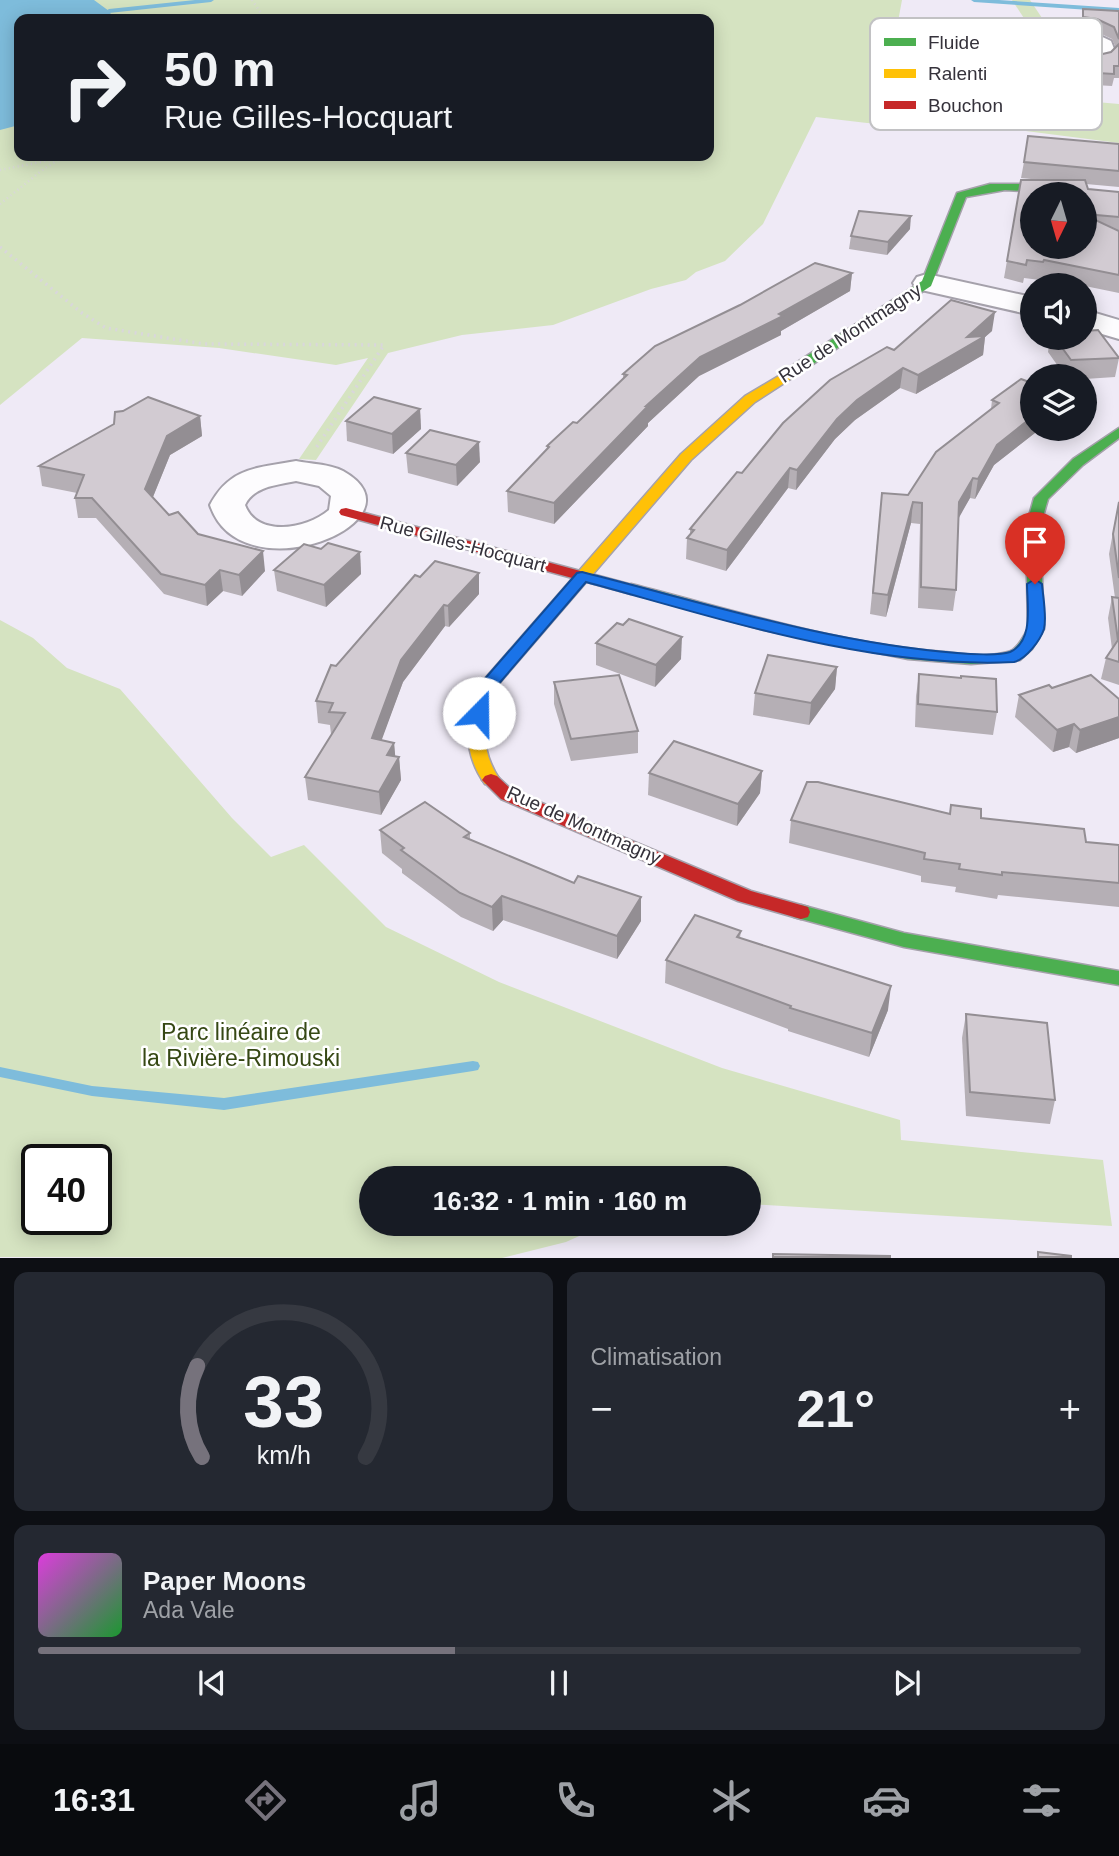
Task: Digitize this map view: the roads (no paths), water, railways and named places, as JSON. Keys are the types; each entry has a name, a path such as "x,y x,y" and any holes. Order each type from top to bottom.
{"street":[{"name":"Rue de Montmagny","path":"1020,189 972,188 961,195 927,283 750,399 686,457 488,685 479,713 474,745 484,772 508,794 745,896 904,940 1119,978"},
{"path":"927,283 1020,303"},
{"path":"1097,322 1119,330"},
{"name":"Rue Gilles-Hocquart","path":"346,512 764,625 908,654 971,659 1014,657 1026,646 1036,629 1033,527 1041,498 1078,461 1119,432"},
{"path":"299,472 316,473 341,485 348,493 350,503 346,512 335,523 318,531 276,537 240,528 229,519 226,508 229,496 240,486 275,473 299,472"}],"water":[{"path":"0,0 94,0 109,11 111,14 14,14 14,126 0,130"}],"waterway":[{"path":"109,11 211,0"},
{"path":"974,0 1119,10"},
{"path":"0,1072 92,1091 224,1104 473,1066"}],"park label":[{"name":"Parc linéaire de la Rivière-Rimouski","path":"241,1045"}]}
